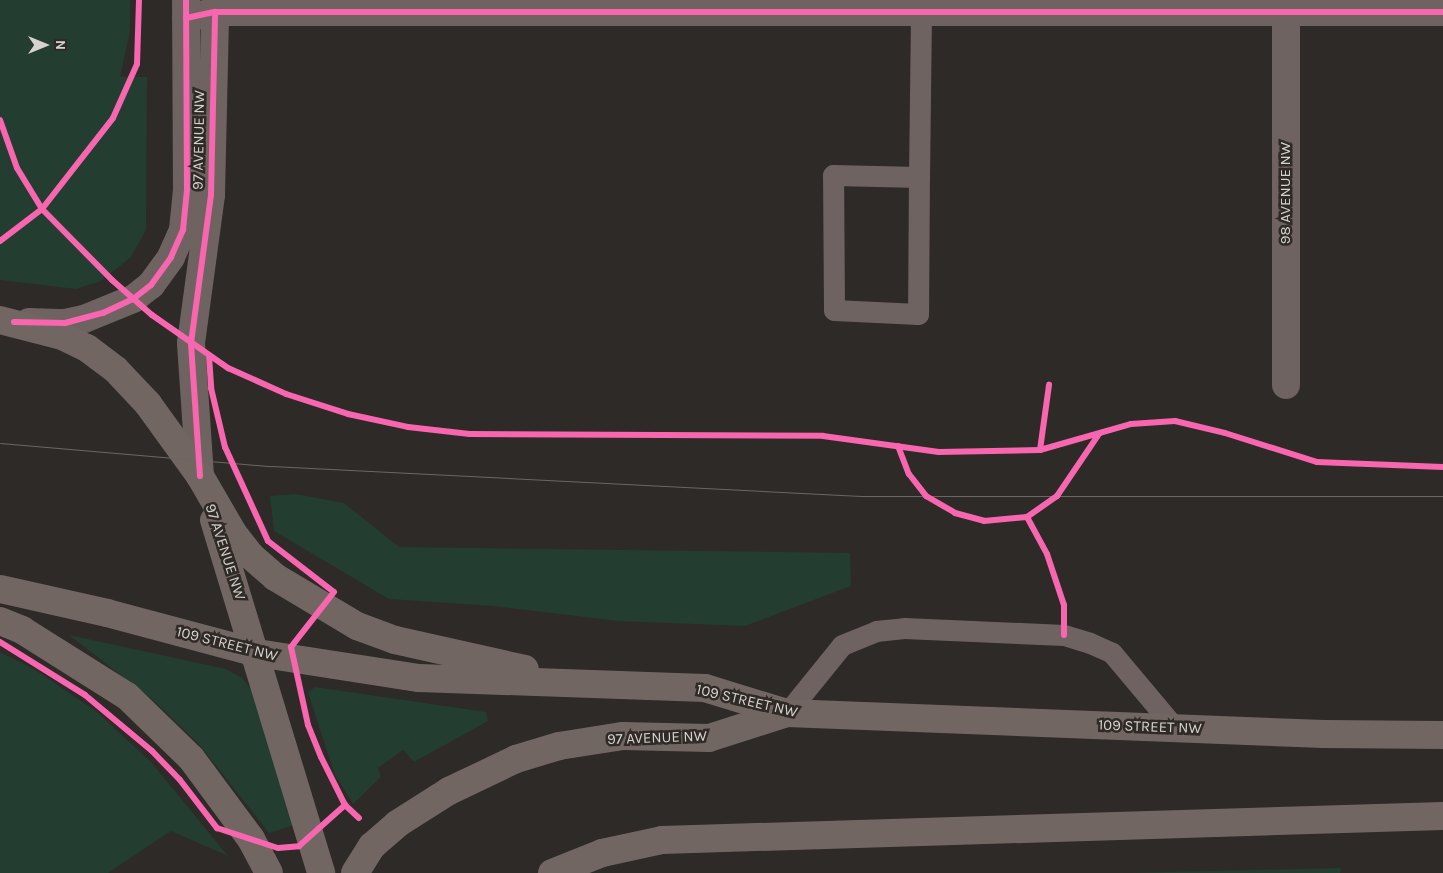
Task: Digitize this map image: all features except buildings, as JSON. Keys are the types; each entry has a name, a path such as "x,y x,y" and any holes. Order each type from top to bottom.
{"main road":[{"path":"7,321 62,336 87,348 116,370 148,404 200,476 250,556 275,577 357,626 395,640 590,683"},
{"name":"97 AVENUE NW","path":"200,476 257,653 321,873"},
{"name":"109 STREET NW","path":"0,589 107,613 257,653 419,678 705,688 787,713 1175,728 1443,735"},
{"path":"0,621 22,630 127,696 191,758 251,840 269,873"},
{"name":"97 AVENUE NW","path":"355,873 372,846 397,824 449,791 516,760 558,746 623,736 710,738 787,713"},
{"path":"552,873 602,854 662,840 1443,816"}],"street":[{"path":"186,9 215,12 921,12 1286,6 1443,12"},
{"name":"98 AVENUE NW","path":"1286,6 1286,385"},
{"name":"97 AVENUE NW","path":"7,321 65,323 103,313 133,299 151,285 171,257 183,230 187,190 186,9"},
{"name":"97 AVENUE NW","path":"200,476 191,343 211,195 215,12"}],"lane":[{"path":"919,177 833,175 834,310 918,314 921,12"},
{"path":"787,713 842,645 876,630 914,629 1064,635 1090,643 1112,653 1175,728"}],"green space":[{"path":"0,0 130,0 130,31 120,77 147,77 146,230 131,257 101,281 76,289 0,280"},
{"path":"295,494 344,503 399,547 850,553 851,586 745,626 618,621 494,606 389,599 274,531 270,496"},
{"path":"69,635 226,669 242,678 254,693 294,825 269,833 198,743 153,700"},
{"path":"0,652 34,669 97,712 151,762 228,856 171,831 108,873 0,873"},
{"path":"315,687 486,712 488,721 414,762 403,750 378,768 381,777 353,804 335,775 314,711 308,692"},
{"path":"1341,868 1340,873 1126,873"}],"tram line":[{"path":"0,443 271,466 861,496 1443,496"}],"cycle path":[{"path":"0,241 42,209 113,118 137,64 139,0"},
{"path":"14,322 65,323 103,313 133,299 151,285 171,257 183,230 187,190 186,0"},
{"path":"186,18 215,12 1443,12"},
{"path":"200,476 191,343 211,195 215,12"},
{"path":"0,120 17,168 42,209 112,280 152,315 228,368 286,394 348,414 408,427 470,434 823,436 939,452 1040,450 1131,424 1175,421 1225,433 1317,462 1443,467"},
{"path":"209,356 211,388 225,447 268,541 334,592 291,647 308,725 321,757 345,805 359,818"},
{"path":"1040,450 1049,385"},
{"path":"898,446 909,474 926,496 955,513 984,521 1027,517 1057,496 1099,434"},
{"path":"1027,517 1047,554 1064,605 1064,635"},
{"path":"0,642 85,695 152,751 180,780 217,828 278,848 299,846 345,805"}]}
